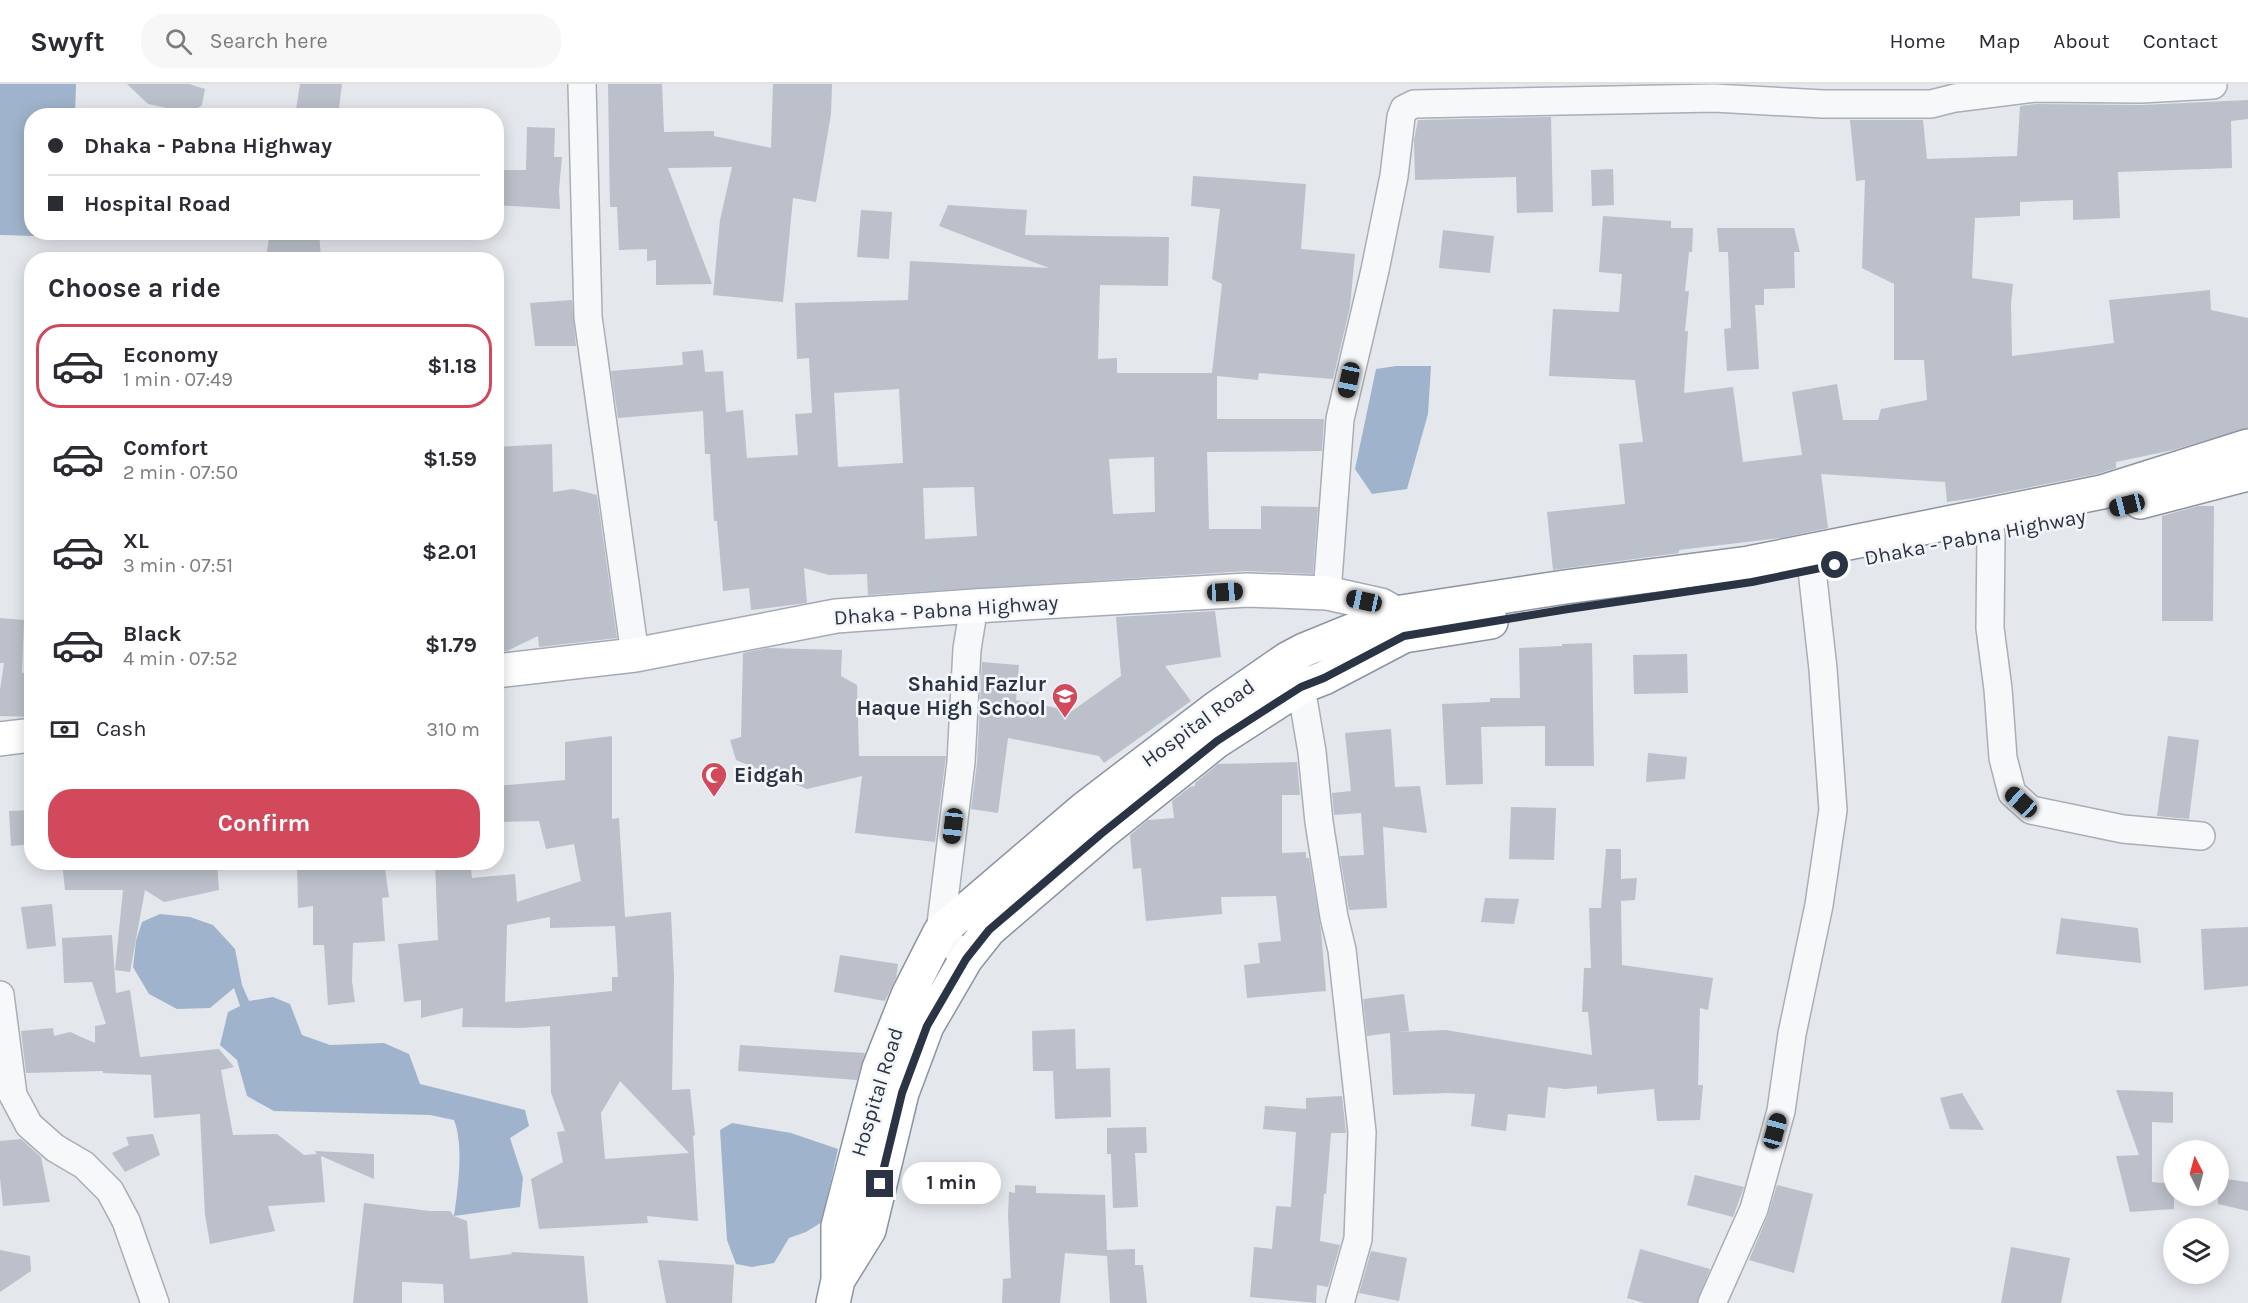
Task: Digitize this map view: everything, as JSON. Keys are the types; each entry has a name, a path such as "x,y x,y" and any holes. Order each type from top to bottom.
{"main road":[{"name":"Dhaka - Pabna Highway","path":"1400,625 1565,587 1749,563 2102,492 2248,446"},
{"name":"Dhaka - Pabna Highway","path":"1400,625 1568,609 1752,582 2106,510 2248,474"},
{"name":"Dhaka - Pabna Highway","path":"504,670 635,655 836,616 1248,590 1327,593 1382,604 1400,625"},
{"name":"Hospital Road","path":"836,1292 869,1230 902,1093 927,1026 966,959 989,930 1101,834 1217,741 1301,687 1324,678 1400,625"},
{"name":"Hospital Road","path":"836,1292 838,1226 879,1068 908,995 940,932 1085,808 1225,701 1287,659 1304,650 1400,625"},
{"path":"0,739 24,736"}],"street":[{"path":"582,84 588,317 635,655"},
{"path":"1327,593 1340,420 1375,270 1394,177 1401,117 1404,109 1414,104 1714,98 1823,104 1931,104 1955,98 2035,88 2141,89 2213,85"},
{"path":"1991,534 1990,628 1998,689 2002,759 2012,793 2031,810 2123,829 2201,836"},
{"path":"1712,1303 1754,1209 1781,1111 1792,1034 1819,905 1833,810 1823,669 1812,570"},
{"path":"966,959 940,932 961,762 967,649 974,606"},
{"path":"1301,687 1312,752 1322,843 1334,917 1342,950 1362,1132 1358,1239 1340,1303"},
{"path":"0,995 13,1095 29,1125 55,1148 84,1166 110,1191 126,1221 155,1303"}],"water":[{"path":"0,84 76,84 75,108 24,108 24,236 0,235"},
{"path":"1396,366 1431,366 1428,414 1407,489 1372,494 1355,469 1376,369"},
{"path":"160,914 190,917 213,925 235,949 242,985 249,1001 273,997 290,1004 302,1035 330,1045 384,1043 409,1054 420,1084 525,1110 529,1126 510,1138 523,1178 520,1207 454,1216 459,1142 454,1120 430,1115 274,1111 247,1096 237,1060 220,1045 228,1012 240,1006 234,988 210,1008 177,1009 149,994 133,967 136,941 142,922"},
{"path":"732,1123 791,1133 838,1149 822,1222 806,1232 789,1238 774,1263 752,1267 736,1264 727,1240 720,1130"}],"building":[{"path":"127,84 189,84 205,89 202,105 198,108 167,108 148,104"},
{"path":"300,84 342,84 339,108 296,108"},
{"path":"608,84 662,84 664,132 714,131 714,136 771,148 773,84 832,84 831,114 816,202 793,198 783,302 713,295 720,220 732,167 668,168 712,284 656,285 656,260 647,261 647,249 619,250 617,207 610,207"},
{"path":"2248,100 2248,119 2231,121 2232,168 2118,172 2120,218 2073,220 2073,200 2020,202 2020,216 1975,218 1972,278 2013,284 2012,356 2114,343 2109,300 2210,290 2211,310 2248,318 2248,428 2173,450 2116,462 2116,468 2097,474 1947,502 1945,482 1821,474 1828,528 1781,538 1679,550 1679,553 1553,570 1547,512 1625,504 1619,444 1643,442 1635,380 1549,376 1553,309 1619,312 1622,274 1599,272 1603,216 1671,221 1671,228 1693,228 1692,252 1689,252 1685,291 1689,291 1685,331 1688,331 1684,393 1733,387 1743,462 1802,455 1792,392 1837,384 1843,420 1878,420 1881,409 1927,400 1924,360 1894,360 1894,284 1862,268 1865,180 1856,181 1850,120 1923,120 1927,159 2017,156 2020,106 2036,104 2142,105"},
{"path":"1551,117 1553,212 1517,213 1516,177 1415,180 1414,140 1418,120"},
{"path":"527,127 555,128 554,157 562,157 560,209 504,206 504,170 526,170"},
{"path":"1613,169 1614,205 1592,206 1591,170"},
{"path":"1193,176 1306,184 1301,249 1355,254 1350,307 1333,379 1259,373 1258,380 1217,376 1217,419 1324,419 1322,451 1207,452 1209,529 1261,529 1261,506 1318,507 1313,574 1247,571 868,595 867,574 829,575 804,568 807,603 751,610 749,588 723,591 717,521 714,521 710,454 705,454 703,411 618,418 611,371 683,365 682,352 703,350 705,372 723,371 726,412 743,410 747,458 798,455 795,414 812,413 809,358 797,359 795,303 908,300 910,261 1049,268 939,226 948,205 1027,210 1025,235 1169,237 1168,286 1100,285 1098,359 1117,358 1117,373 1212,373 1222,284 1212,279 1220,209 1191,206","holes":["899,389 903,463 838,467 834,393","1154,457 1155,512 1113,514 1109,459","974,487 977,536 925,539 923,488"]},
{"path":"861,210 892,212 889,259 857,257"},
{"path":"1717,228 1794,228 1800,252 1794,252 1795,288 1764,289 1764,305 1755,305 1759,369 1727,371 1724,329 1731,328 1728,252 1719,252"},
{"path":"1443,230 1494,236 1490,273 1439,268"},
{"path":"269,240 320,240 321,252 267,252"},
{"path":"572,300 576,346 535,346 530,303"},
{"path":"552,444 553,492 573,489 597,495 617,638 539,647 538,636 504,651 504,447"},
{"path":"2198,506 2214,506 2213,621 2162,621 2162,516"},
{"path":"1215,611 1221,657 1165,666 1191,701 1104,763 1099,756 1008,738 998,813 971,809 977,763 982,662 1019,665 1016,700 1072,711 1121,676 1116,617"},
{"path":"0,618 24,620 22,673 24,673 24,717 0,716 0,690 4,663 0,663"},
{"path":"1592,643 1594,766 1545,766 1545,726 1481,727 1483,784 1446,785 1442,704 1490,702 1490,698 1520,698 1519,648"},
{"path":"767,648 842,650 841,676 857,685 859,756 946,756 935,842 855,833 862,776 807,789 736,760 730,740 741,737 743,653"},
{"path":"1687,654 1688,693 1634,694 1633,655"},
{"path":"1391,729 1395,787 1420,786 1427,833 1383,827 1387,908 1349,910 1340,856 1364,855 1361,813 1334,815 1332,793 1351,791 1345,733"},
{"path":"612,736 612,819 619,818 625,917 671,912 674,977 672,1090 690,1089 695,1135 693,1136 698,1221 647,1216 648,1223 539,1229 531,1179 563,1162 557,1132 565,1131 551,1093 550,1026 462,1027 463,1008 421,1018 421,1000 404,1002 398,944 438,940 435,870 471,870 472,878 515,874 517,902 581,881 574,844 546,849 539,821 504,822 504,785 565,780 565,742","holes":["550,917 550,928 615,926 618,977 612,977 612,991 505,1002 507,925","620,1081 689,1153 605,1159 601,1113"]},
{"path":"2168,736 2199,740 2189,819 2157,816"},
{"path":"1648,753 1687,757 1685,779 1646,782"},
{"path":"1297,762 1300,795 1282,795 1282,853 1306,852 1306,858 1309,858 1321,930 1326,991 1247,998 1244,965 1260,963 1258,943 1281,941 1276,896 1221,897 1222,914 1146,921 1141,868 1133,869 1130,835 1148,820 1174,818 1172,801 1190,787 1195,786 1195,783 1218,764"},
{"path":"1511,807 1556,808 1554,860 1509,859"},
{"path":"24,810 24,845 11,846 9,811"},
{"path":"1606,849 1621,849 1621,879 1637,878 1635,900 1621,901 1622,965 1713,978 1708,1010 1700,1008 1698,1085 1703,1085 1700,1120 1657,1121 1654,1089 1597,1094 1597,1086 1565,1089 1548,1087 1545,1118 1508,1114 1506,1131 1471,1126 1475,1094 1393,1095 1390,1033 1367,1036 1363,999 1404,994 1409,1031 1395,1032 1446,1030 1592,1055 1588,1012 1582,1012 1584,968 1591,968 1589,908 1601,908"},
{"path":"63,870 218,870 219,890 164,902 145,890 130,972 115,970 123,890 65,890"},
{"path":"297,870 385,870 389,897 382,898 385,941 353,943 352,981 355,1002 328,1005 324,945 313,945 313,906 298,908"},
{"path":"1485,898 1519,899 1514,924 1481,922"},
{"path":"52,904 56,946 27,949 21,907"},
{"path":"2061,918 2138,928 2141,963 2056,954"},
{"path":"2248,927 2248,986 2204,990 2201,929"},
{"path":"112,935 116,993 130,990 140,1057 219,1049 234,1067 221,1070 233,1135 277,1134 304,1155 317,1154 315,1151 374,1154 374,1179 321,1156 325,1202 268,1206 275,1231 210,1244 205,1215 200,1114 154,1118 151,1075 103,1073 103,1071 26,1073 21,1031 53,1028 54,1036 70,1032 95,1043 95,1026 106,1024 92,982 64,983 62,938"},
{"path":"840,955 898,964 896,978 885,1001 834,992"},
{"path":"1075,1029 1076,1069 1110,1068 1111,1117 1055,1119 1053,1071 1033,1071 1032,1031"},
{"path":"740,1045 865,1053 857,1080 738,1071"},
{"path":"2116,1090 2173,1092 2173,1123 2152,1122 2152,1182 2163,1183 2163,1206 2174,1206 2174,1209 2130,1212 2116,1156 2139,1155"},
{"path":"1962,1093 1984,1130 1950,1129 1940,1098"},
{"path":"1342,1096 1346,1133 1331,1133 1320,1241 1340,1245 1328,1287 1317,1285 1316,1303 1250,1297 1254,1247 1272,1249 1276,1206 1291,1207 1296,1132 1263,1129 1265,1106 1306,1109 1306,1098"},
{"path":"1146,1127 1147,1153 1135,1153 1138,1207 1113,1208 1111,1154 1107,1154 1107,1128"},
{"path":"153,1134 160,1155 125,1172 112,1153 129,1145 126,1137"},
{"path":"21,1139 41,1157 50,1202 3,1206 0,1141"},
{"path":"1695,1175 1744,1187 1733,1217 1687,1205"},
{"path":"2229,1179 2248,1182 2248,1211 2227,1206 2229,1206"},
{"path":"1015,1185 1036,1186 1036,1193 1105,1195 1107,1250 1135,1249 1135,1265 1143,1265 1147,1303 1110,1303 1107,1256 1065,1253 1060,1303 1002,1303 1003,1279 1011,1278 1008,1214 1009,1192 1015,1193"},
{"path":"1777,1185 1813,1194 1794,1273 1749,1260 1768,1215"},
{"path":"364,1203 430,1211 450,1211 454,1216 467,1221 470,1259 512,1254 511,1252 584,1256 588,1303 444,1303 443,1284 402,1282 402,1303 353,1303"},
{"path":"2011,1247 2070,1258 2061,1303 2001,1303"},
{"path":"1640,1249 1710,1269 1697,1303 1644,1303 1627,1298"},
{"path":"0,1250 30,1256 31,1271 0,1292"},
{"path":"1371,1251 1407,1258 1399,1301 1359,1293"},
{"path":"658,1260 734,1265 732,1303 666,1303"}],"place":[{"name":"Shahid Fazlur Haque High School","path":"1065,719"},
{"name":"Eidgah","path":"714,798"}],"route":[{"path":"880,1184 902,1093 927,1026 966,959 989,930 1101,834 1217,741 1301,687 1324,678 1404,636 1752,582 1835,565"}]}
